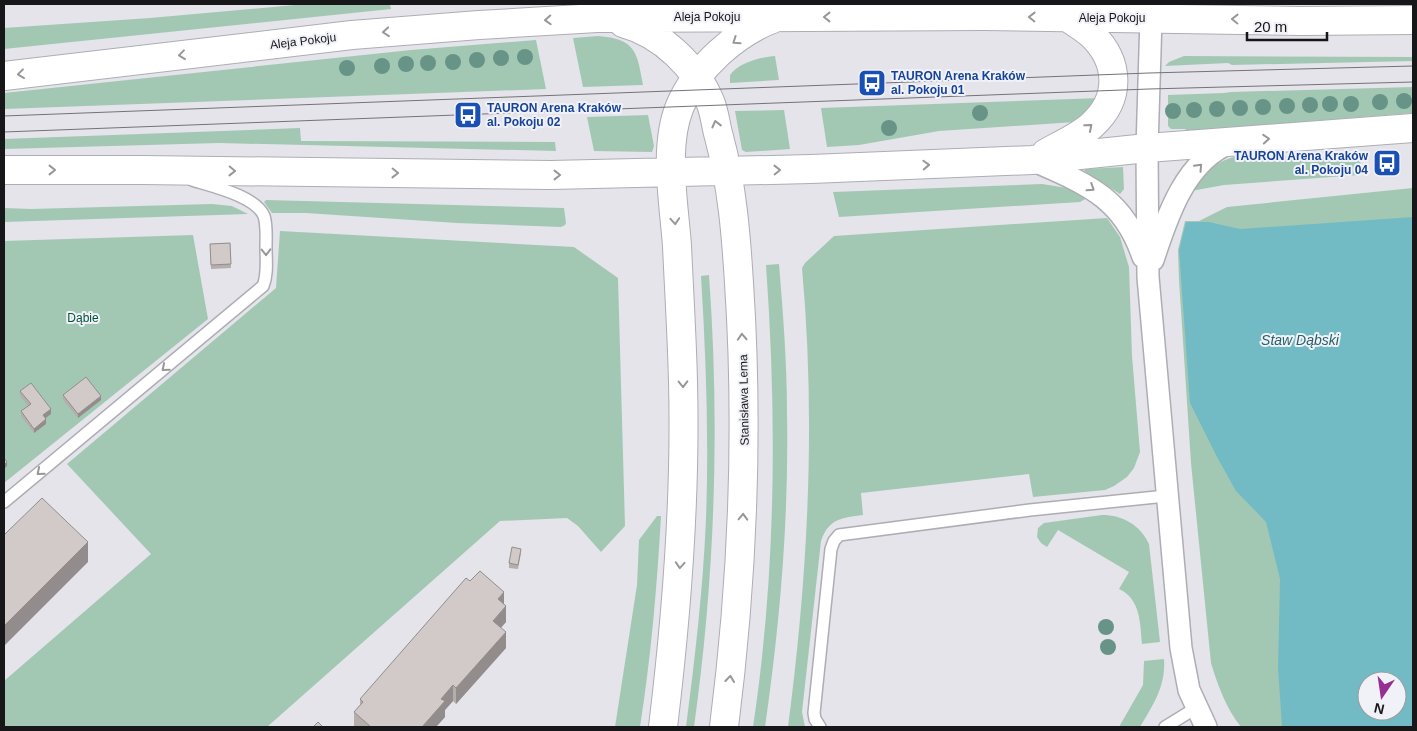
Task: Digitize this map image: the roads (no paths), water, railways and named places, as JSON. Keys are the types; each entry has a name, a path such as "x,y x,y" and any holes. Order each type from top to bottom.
{"main road":[{"name":"Aleja Pokoju","path":"4,76 352,35 596,18 778,17 984,10 1067,18 1407,17"},
{"path":"663,727 679,580 684,438 683,370 671,173 673,138 680,107 696,78 725,48 767,21 778,17"},
{"name":"Stanisława Lema","path":"596,18 623,23 651,33 678,55 696,78 711,106 728,172 737,245 744,372 745,439 741,569 724,727"},
{"path":"1032,160 1080,135 1092,125 1108,107 1113,90 1112,66 1101,44 1091,33 1067,18"},
{"path":"4,170 551,175 728,172 1032,160 1147,148 1413,128"}],"street":[{"path":"1151,18 1147,148 1148,277 1166,496 1183,664 1189,690 1206,727"},
{"path":"1148,277 1168,218 1187,181 1206,159 1235,141"},
{"path":"1032,160 1080,181 1103,196 1116,208 1133,232 1148,277"}],"lane":[{"path":"4,502 263,286 266,274 266,223 257,206 235,194 214,187 142,170"},
{"path":"820,727 814,713 828,570 832,544 839,535 1030,510 1166,496"},
{"path":"1165,727 1196,708"}],"water":[{"name":"Staw Dąbski","path":"1413,217 1413,727 1282,727 1278,668 1280,579 1266,522 1236,491 1190,403 1179,250 1186,222 1209,222 1240,229"}],"tram line":[{"path":"4,116 1149,73 1413,66"},
{"path":"4,132 1149,89 1413,82"}],"place":[{"name":"TAURON Arena Kraków al. Pokoju 01","path":"872,83"},
{"name":"TAURON Arena Kraków al. Pokoju 02","path":"468,115"},
{"name":"TAURON Arena Kraków al. Pokoju 04","path":"1387,163"}],"park label":[{"name":"Dąbie","path":"83,318"}]}
